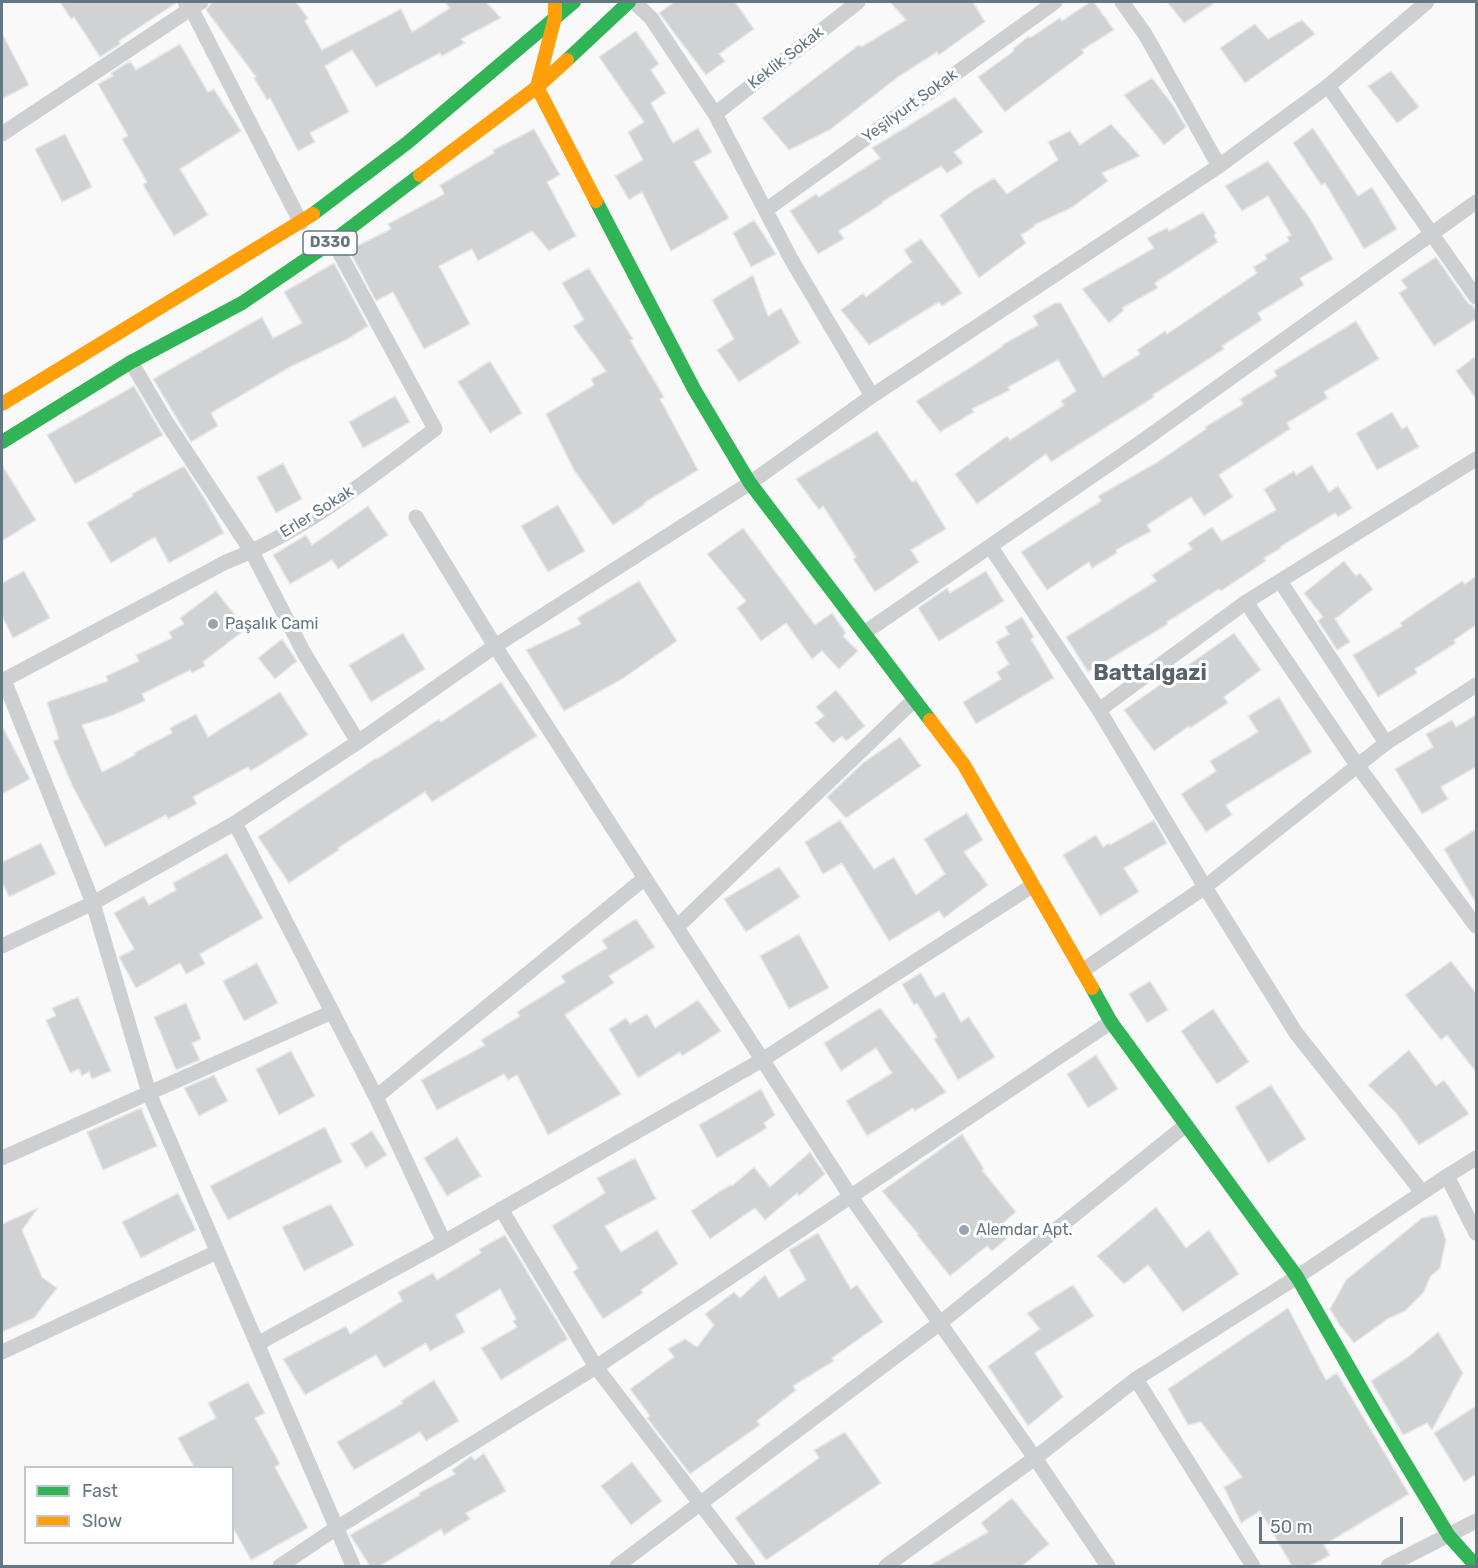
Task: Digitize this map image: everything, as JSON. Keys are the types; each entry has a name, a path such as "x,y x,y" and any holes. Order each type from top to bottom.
{"street":[{"path":"555,2 555,17 537,87 694,389 750,483 964,765 1111,1022 1297,1277 1449,1536 1476,1566"},
{"name":"D330","path":"2,404 301,223 407,142 574,2"},
{"name":"D330","path":"2,442 131,363 242,303 333,241 537,87 629,2"},
{"path":"634,2 651,18 715,114 791,259 872,396"},
{"name":"Keklik Sokak","path":"715,114 858,2"},
{"name":"Yeşilyurt Sokak","path":"766,210 1055,2"},
{"path":"1122,2 1145,34 1219,166"},
{"path":"2,946 93,903 235,823 358,742 495,646 750,483 872,396 1219,166 1328,86 1427,2"},
{"path":"2,134 192,4 301,223"},
{"path":"1328,86 1476,297"},
{"path":"864,633 1147,438 1476,202"},
{"name":"Erler Sokak","path":"3,681 226,562 252,552 339,501 435,429 333,241"},
{"path":"131,363 167,423 252,552 304,653 358,742"},
{"path":"1099,710 1246,602 1476,459"},
{"path":"416,517 495,646 851,1197 1035,1458 1108,1566"},
{"path":"990,546 1099,710 1296,1033 1422,1192"},
{"path":"1280,581 1386,743"},
{"path":"1246,602 1357,765 1475,921"},
{"path":"3,681 93,903 149,1093 353,1566"},
{"path":"1082,971 1205,887 1386,743 1476,685"},
{"path":"678,927 914,700"},
{"path":"235,823 376,1097 444,1242"},
{"path":"376,1097 645,878"},
{"path":"257,1344 444,1242 762,1060 1032,886"},
{"path":"2,1158 332,1012"},
{"path":"280,1566 596,1367 1111,1022"},
{"path":"617,1566 940,1323 1186,1125"},
{"path":"886,1566 1035,1458 1136,1379 1297,1277 1476,1158"},
{"path":"1447,1176 1476,1233"},
{"path":"501,1209 596,1367 748,1566"},
{"path":"2,1352 217,1251"},
{"path":"1136,1379 1253,1566"},
{"path":"1388,1566 1476,1521"}],"building":[{"path":"60,2 176,3 119,41 120,44 100,57 74,17 71,19"},
{"path":"212,2 296,2 308,18 305,21 322,50 401,9 412,32 450,8 444,2 486,2 501,18 461,39 465,43 442,56 440,53 376,87 352,50 325,66 349,112 310,133 315,142 298,151 270,98 267,100 254,78 256,77 206,10"},
{"path":"674,2 735,2 754,29 719,54 725,61 706,75 659,13"},
{"path":"890,2 973,2 985,22 939,55 937,52 898,77 831,129 789,150 762,118 859,45 861,47 906,20"},
{"path":"1090,2 1094,2 1114,30 1082,50 1084,53 1005,112 978,77 1014,51 1013,49 1029,36 1030,38 1060,18 1062,21"},
{"path":"1167,2 1216,2 1184,23"},
{"path":"1302,20 1315,34 1245,83 1220,48 1255,24 1268,39"},
{"path":"636,31 659,64 651,70 666,93 651,103 673,143 698,128 712,152 694,162 729,218 671,251 642,192 629,200 615,176 643,160 628,132 644,122 599,57"},
{"path":"2,33 29,85 2,99"},
{"path":"180,44 208,92 214,89 241,131 180,169 208,215 174,236 143,185 147,182 122,139 128,136 98,84 113,76 111,73 130,61 136,70"},
{"path":"1391,71 1419,107 1397,123 1368,86"},
{"path":"1152,78 1173,105 1186,127 1164,145 1124,95"},
{"path":"955,97 983,132 954,152 963,163 947,173 941,166 882,202 839,231 844,239 818,254 790,211 816,194 819,197 880,158 872,148"},
{"path":"1111,124 1140,156 1102,173 1108,181 1071,208 1034,225 1021,235 1026,243 979,278 940,215 994,178 1007,194 1058,160 1048,142 1070,131 1080,145"},
{"path":"1313,128 1358,196 1372,187 1397,229 1364,249 1325,183 1321,185 1293,143"},
{"path":"534,129 560,175 547,182 576,236 549,251 532,231 478,261 472,249 439,266 470,324 424,349 393,292 376,301 349,250 391,229 388,224 444,194 440,185 494,153 493,150"},
{"path":"65,134 92,187 62,202 35,149"},
{"path":"1268,161 1309,217 1333,259 1300,278 1304,285 1258,313 1262,320 1222,346 1224,349 1153,395 1154,397 1051,462 1046,454 977,504 955,474 1007,436 1010,440 1064,405 1061,401 1076,391 1058,360 1008,387 1010,390 972,409 974,412 940,432 916,401 1002,345 1038,325 1033,316 1055,303 1061,303 1103,377 1140,354 1137,350 1165,331 1167,334 1257,273 1253,267 1267,259 1265,255 1289,241 1287,237 1291,235 1268,196 1242,211 1225,186"},
{"path":"1203,212 1216,233 1214,236 1218,242 1155,283 1158,288 1122,308 1124,310 1109,323 1082,289 1154,248 1147,238 1167,228 1169,231"},
{"path":"754,220 776,254 751,267 733,233"},
{"path":"921,239 962,293 942,306 939,302 869,345 841,310 863,293 866,297 912,262 904,250"},
{"path":"1436,257 1468,303 1473,306 1476,319 1434,346 1399,293 1407,288 1401,280"},
{"path":"334,263 368,326 346,340 290,367 211,413 218,426 191,442 153,379 262,317 273,338 302,323 284,292"},
{"path":"589,268 633,339 630,340 664,397 660,399 698,470 613,525 574,470 546,414 594,385 591,379 606,371 573,326 584,320 562,283"},
{"path":"753,275 768,316 781,308 800,343 739,382 717,350 734,339 712,300"},
{"path":"1356,321 1379,359 1324,392 1328,398 1287,423 1290,429 1219,475 1233,497 1204,516 1191,497 1147,525 1151,531 1116,550 1117,553 1092,568 1089,562 1047,590 1021,552 1101,501 1098,496 1156,463 1206,429 1205,427 1243,404 1240,399 1277,376 1274,371"},
{"path":"1476,356 1476,399 1456,371"},
{"path":"490,361 522,413 490,433 458,382"},
{"path":"134,386 163,435 75,484 47,435"},
{"path":"395,396 410,422 363,448 349,422"},
{"path":"1392,412 1402,429 1407,426 1419,447 1377,470 1356,433"},
{"path":"877,431 912,482 916,480 946,529 911,550 919,562 875,592 853,559 856,557 823,506 819,510 796,479"},
{"path":"283,463 302,499 276,513 257,477"},
{"path":"2,465 36,520 2,541"},
{"path":"1312,465 1329,492 1338,486 1352,508 1338,517 1335,513 1280,547 1264,558 1266,561 1221,591 1219,589 1167,622 1168,624 1088,672 1066,637 1156,581 1152,575 1192,549 1188,543 1212,527 1222,541 1276,510 1264,489 1294,471 1296,475"},
{"path":"184,466 224,533 169,563 155,537 111,563 87,523 133,496 132,494"},
{"path":"558,505 585,551 548,572 521,526"},
{"path":"368,506 388,535 338,569 332,560 290,584 273,555 306,535 312,545"},
{"path":"743,528 815,625 832,613 846,633 843,636 858,651 839,669 822,651 812,659 786,623 761,641 737,608 746,601 707,554"},
{"path":"1344,561 1356,576 1360,573 1373,589 1335,619 1350,642 1337,650 1318,621 1323,617 1304,593"},
{"path":"24,571 50,618 13,638 2,616 2,583"},
{"path":"986,571 1004,601 939,641 918,608 947,588 950,593"},
{"path":"1476,576 1476,625 1454,640 1456,643 1415,669 1417,673 1378,697 1353,655 1402,626 1400,623 1462,581 1465,584"},
{"path":"639,581 677,641 622,679 564,711 526,650 581,624 577,618"},
{"path":"216,591 246,629 203,662 205,666 192,673 190,670 142,694 145,701 111,716 82,725 102,772 172,733 170,728 196,714 208,737 280,692 308,735 251,771 248,767 193,797 197,804 168,819 166,815 105,847 73,787 53,741 59,739 47,702 108,681 106,676 139,661 136,655 172,638 169,632 184,624 180,618"},
{"path":"1022,617 1034,637 1031,639 1054,678 976,724 963,702 1001,679 997,672 1009,664 996,642 1009,634 1005,627"},
{"path":"403,633 425,669 371,702 349,665"},
{"path":"1234,633 1261,670 1224,697 1228,703 1190,728 1189,726 1154,751 1124,710"},
{"path":"282,639 297,661 275,679 258,658"},
{"path":"501,682 537,736 432,802 425,792 338,848 339,850 289,883 258,837 376,758 439,719 441,722"},
{"path":"836,690 865,726 846,741 842,736 833,743 815,723 824,716 816,707"},
{"path":"1279,697 1312,752 1226,805 1232,815 1206,832 1181,794 1216,771 1210,761 1258,732 1248,716"},
{"path":"1476,715 1476,767 1441,787 1448,799 1422,814 1395,769 1433,747 1426,734 1452,720 1456,727"},
{"path":"2,726 30,779 2,794"},
{"path":"900,737 921,766 846,818 827,797 863,763"},
{"path":"967,813 983,840 964,852 988,885 944,918 939,911 889,941 842,863 823,874 805,842 840,820 874,869 894,857 916,895 945,874 924,839"},
{"path":"1154,820 1167,843 1124,868 1139,892 1100,916 1063,855 1096,835 1103,847 1109,843 1110,845"},
{"path":"1476,829 1476,903 1444,849"},
{"path":"41,843 56,874 9,897 2,882 2,862"},
{"path":"227,853 263,918 200,954 205,964 186,974 180,963 136,988 119,957 134,949 114,913 144,896 149,905 176,890 173,883"},
{"path":"779,867 800,897 746,932 724,899"},
{"path":"636,919 655,947 609,976 614,983 565,1015 621,1094 548,1135 517,1075 508,1080 504,1074 437,1110 421,1080 485,1045 481,1040 520,1016 517,1012 565,982 561,976 607,948 602,940"},
{"path":"799,934 829,988 789,1009 760,956"},
{"path":"1451,961 1476,993 1476,1072 1447,1035 1441,1040 1405,995"},
{"path":"257,963 278,1003 244,1021 223,981"},
{"path":"921,973 935,997 944,992 961,1022 969,1017 995,1057 958,1080 934,1039 937,1037 917,1003 914,1005 902,984"},
{"path":"1150,981 1168,1010 1147,1023 1129,994"},
{"path":"78,997 111,1071 92,1079 89,1072 82,1076 79,1069 70,1073 46,1020 56,1016 52,1008"},
{"path":"698,1000 721,1031 682,1056 680,1052 638,1078 609,1029 626,1018 630,1024 647,1014 655,1028"},
{"path":"186,1003 201,1039 192,1043 200,1060 176,1070 154,1017"},
{"path":"880,1008 946,1092 915,1111 913,1108 867,1136 846,1101 892,1073 876,1048 841,1071 824,1043"},
{"path":"1213,1009 1249,1062 1217,1084 1181,1031"},
{"path":"1409,1050 1436,1086 1444,1080 1469,1114 1419,1145 1396,1113 1368,1085"},
{"path":"291,1051 315,1096 279,1115 256,1069"},
{"path":"1096,1055 1118,1089 1088,1108 1067,1074"},
{"path":"214,1075 228,1101 199,1116 184,1088"},
{"path":"1271,1085 1306,1139 1268,1163 1235,1107"},
{"path":"761,1089 775,1115 764,1123 767,1128 717,1158 699,1125"},
{"path":"141,1108 157,1146 103,1170 87,1132"},
{"path":"325,1127 342,1162 228,1220 210,1186"},
{"path":"372,1131 387,1155 366,1168 351,1144"},
{"path":"962,1134 984,1169 982,1170 1016,1212 1001,1225 1010,1236 992,1251 987,1246 950,1276 882,1191"},
{"path":"457,1137 481,1176 447,1196 424,1158"},
{"path":"810,1152 825,1174 799,1196 797,1193 765,1220 755,1208 710,1239 691,1211 732,1186 754,1167 770,1187"},
{"path":"635,1158 656,1199 605,1226 621,1252 657,1230 678,1264 641,1290 643,1293 603,1319 573,1272 578,1268 552,1226 605,1193 597,1178"},
{"path":"178,1193 196,1230 141,1258 122,1222"},
{"path":"331,1204 354,1245 304,1271 282,1227"},
{"path":"1156,1207 1186,1248 1209,1230 1239,1274 1183,1312 1148,1265 1124,1284 1097,1256"},
{"path":"38,1208 22,1230 42,1277 57,1288 34,1318 2,1332 2,1224"},
{"path":"1437,1215 1446,1240 1440,1268 1430,1277 1424,1292 1405,1311 1389,1318 1354,1343 1330,1309 1346,1280 1422,1218"},
{"path":"818,1233 851,1289 857,1285 883,1322 832,1358 834,1361 793,1386 796,1390 757,1421 760,1425 690,1474 647,1418 650,1416 630,1389 674,1357 668,1349 685,1339 697,1347 714,1325 705,1314 734,1292 740,1298 765,1275 779,1298 806,1280 789,1250"},
{"path":"505,1235 568,1339 501,1380 481,1348 517,1327 513,1321 516,1319 500,1289 456,1315 465,1332 430,1351 426,1343 384,1368 376,1355 305,1395 283,1359 346,1326 350,1334 402,1301 398,1292 433,1273 437,1280 481,1253 479,1249"},
{"path":"1073,1285 1094,1316 1035,1353 1063,1397 1028,1426 988,1366 1040,1329 1027,1313"},
{"path":"1288,1308 1326,1380 1337,1373 1409,1494 1324,1545 1330,1555 1310,1566 1292,1566 1260,1511 1241,1523 1224,1487 1242,1477 1201,1422 1188,1425 1168,1389"},
{"path":"1438,1332 1463,1373 1432,1430 1427,1423 1403,1435 1371,1381 1408,1357"},
{"path":"434,1380 459,1421 426,1441 420,1432 354,1470 337,1442 403,1403 401,1401"},
{"path":"248,1382 265,1413 255,1418 280,1464 275,1467 308,1528 251,1560 234,1530 234,1466 193,1466 178,1438 216,1418 208,1403"},
{"path":"1476,1406 1476,1474 1464,1482 1434,1433"},
{"path":"845,1432 881,1483 766,1560 735,1518 819,1458 814,1450"},
{"path":"484,1453 506,1491 466,1513 470,1519 444,1535 441,1529 380,1566 370,1566 350,1535 455,1474 452,1470 471,1456 475,1460"},
{"path":"632,1462 662,1501 631,1525 601,1486"},
{"path":"1012,1498 1049,1544 1022,1566 929,1566 988,1532 981,1523"}],"traffic: fast":[{"path":"313,214 407,143 574,2"},
{"path":"567,60 629,2"},
{"path":"2,442 131,362 242,303 333,241 420,175"},
{"path":"596,201 694,389 750,483 930,720"},
{"path":"1092,988 1111,1022 1297,1277 1449,1536 1476,1566"}],"traffic: slow":[{"path":"555,2 555,17 537,87 596,201"},
{"path":"420,175 537,87 567,60"},
{"path":"2,404 313,214"},
{"path":"930,720 964,765 1092,988"}],"place":[{"name":"Paşalık Cami","path":"213,624"},
{"name":"Alemdar Apt.","path":"964,1230"}],"district":[{"name":"Battalgazi","path":"1150,674"}]}
